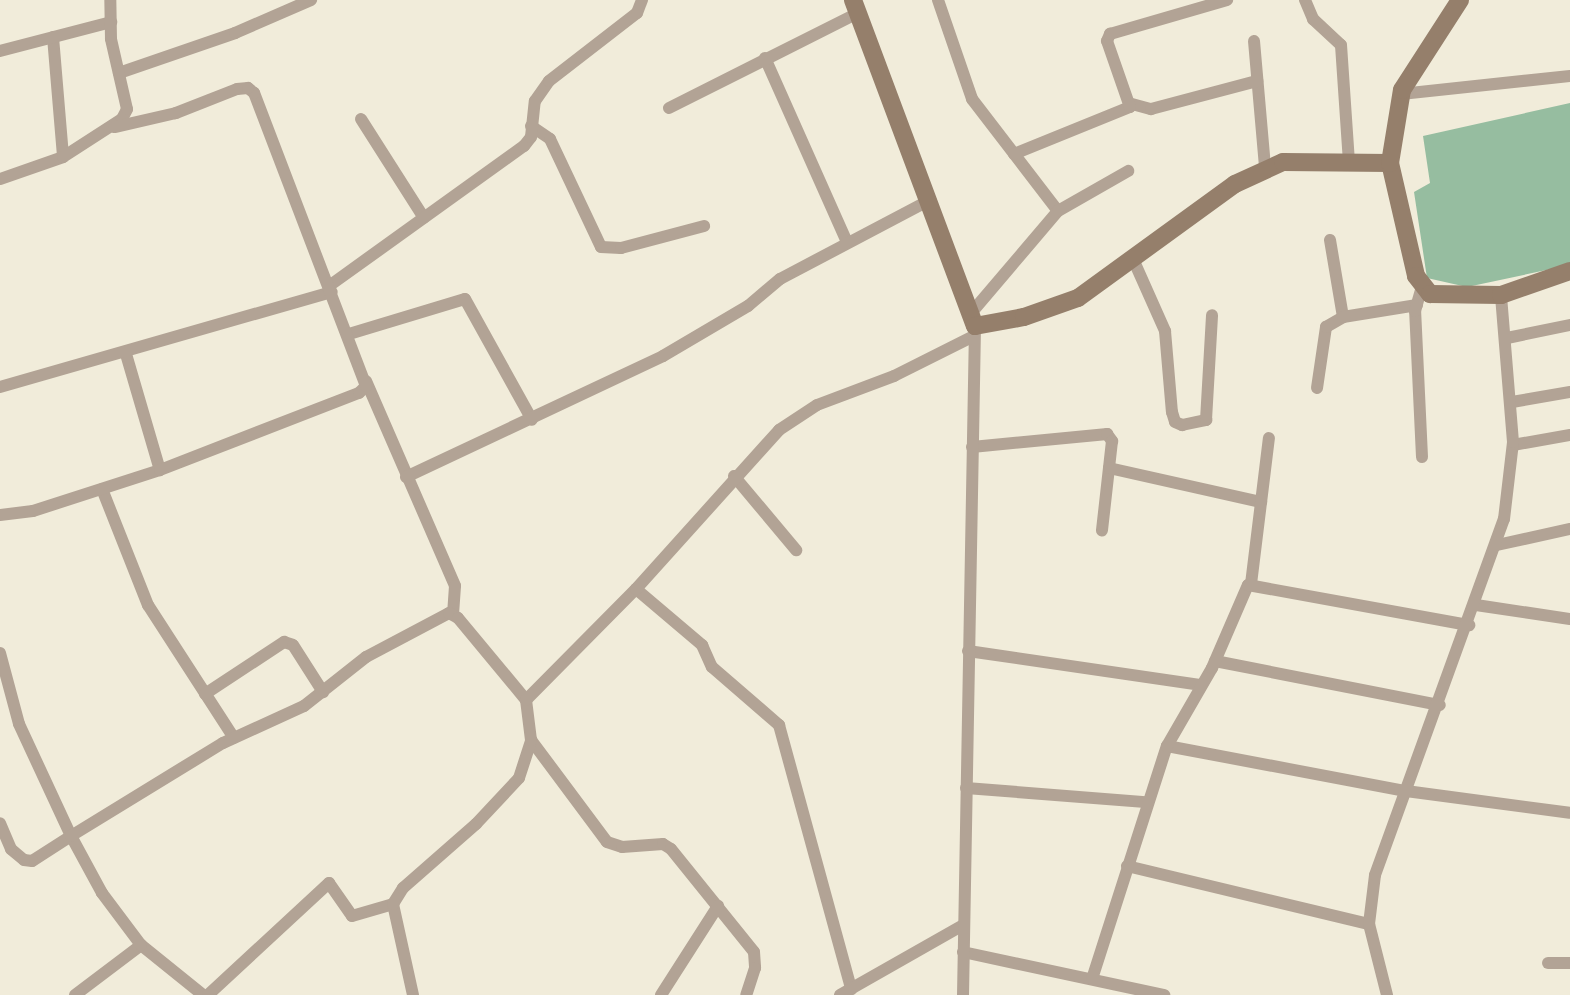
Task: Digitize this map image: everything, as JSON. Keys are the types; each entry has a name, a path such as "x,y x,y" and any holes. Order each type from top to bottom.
{"street":[{"path":"110,0 111,22 127,109 115,127"},
{"path":"120,73 235,33 311,0"},
{"path":"0,387 126,354 330,289 524,146 535,101 549,81 637,13 642,0"},
{"path":"939,0 968,91 1058,211"},
{"path":"1132,104 1107,41 1110,34 1227,0"},
{"path":"1305,0 1313,19 1341,46 1349,161"},
{"path":"1422,457 1417,305 1422,288 1390,163 1401,94 1460,0"},
{"path":"669,108 855,7 930,200 974,324 963,995"},
{"path":"0,51 111,22"},
{"path":"52,37 64,157"},
{"path":"1254,41 1265,167"},
{"path":"765,58 847,242"},
{"path":"1401,94 1570,76"},
{"path":"1014,154 1132,104 1151,109 1258,80"},
{"path":"0,179 64,157 115,127 176,113 248,88 366,381 455,586 453,614 526,700 531,740 519,778 476,824 403,888 393,904 352,916 330,883 208,995"},
{"path":"361,119 424,218"},
{"path":"531,126 550,139 601,247 621,248 704,226"},
{"path":"974,324 1024,317 1078,298 1235,184 1265,167 1311,160 1390,163"},
{"path":"526,700 636,589 734,476 779,429 804,411 901,373 974,324 1058,211 1128,171"},
{"path":"406,477 663,356 746,308 779,280 930,200"},
{"path":"1330,240 1343,317"},
{"path":"1133,259 1165,331 1172,412 1175,422 1182,425 1206,420 1212,315"},
{"path":"1422,288 1430,294 1501,295 1570,271"},
{"path":"1387,995 1369,924 1375,875 1497,545 1513,444 1507,338 1501,295"},
{"path":"349,334 465,299 532,419"},
{"path":"1317,388 1323,333 1343,317 1417,305"},
{"path":"1507,338 1570,325"},
{"path":"126,354 160,470"},
{"path":"0,514 33,511 160,470 359,393 366,381"},
{"path":"1512,402 1570,392"},
{"path":"972,447 1107,434 1112,442 1102,530"},
{"path":"1513,444 1570,435"},
{"path":"1251,584 1269,438"},
{"path":"1109,468 1261,502"},
{"path":"734,476 796,550"},
{"path":"102,489 148,605 234,738"},
{"path":"1497,545 1570,529"},
{"path":"1091,979 1145,802 1167,746 1215,661 1245,588 1251,584 1469,625"},
{"path":"636,589 702,645 712,667 779,725 845,992 963,925"},
{"path":"1476,605 1570,619"},
{"path":"0,823 11,849 24,860 32,860 234,738 295,711 366,657 453,614"},
{"path":"205,694 284,642 293,645 323,692"},
{"path":"968,651 1202,685"},
{"path":"0,653 19,724 71,836 103,893 141,945 203,995"},
{"path":"1215,661 1440,705"},
{"path":"531,740 607,842 622,847 667,846 718,906 754,952 755,968 746,995"},
{"path":"1167,746 1406,791 1570,813"},
{"path":"966,788 1145,802"},
{"path":"1127,866 1369,924"},
{"path":"393,904 413,995"},
{"path":"662,995 718,906"},
{"path":"75,995 141,945"},
{"path":"963,952 1091,979 1142,993 1164,995"},
{"path":"1548,963 1570,962"}],"shaded area":[{"path":"1570,103 1570,265 1467,287 1427,278 1414,192 1430,183 1423,136"}]}
